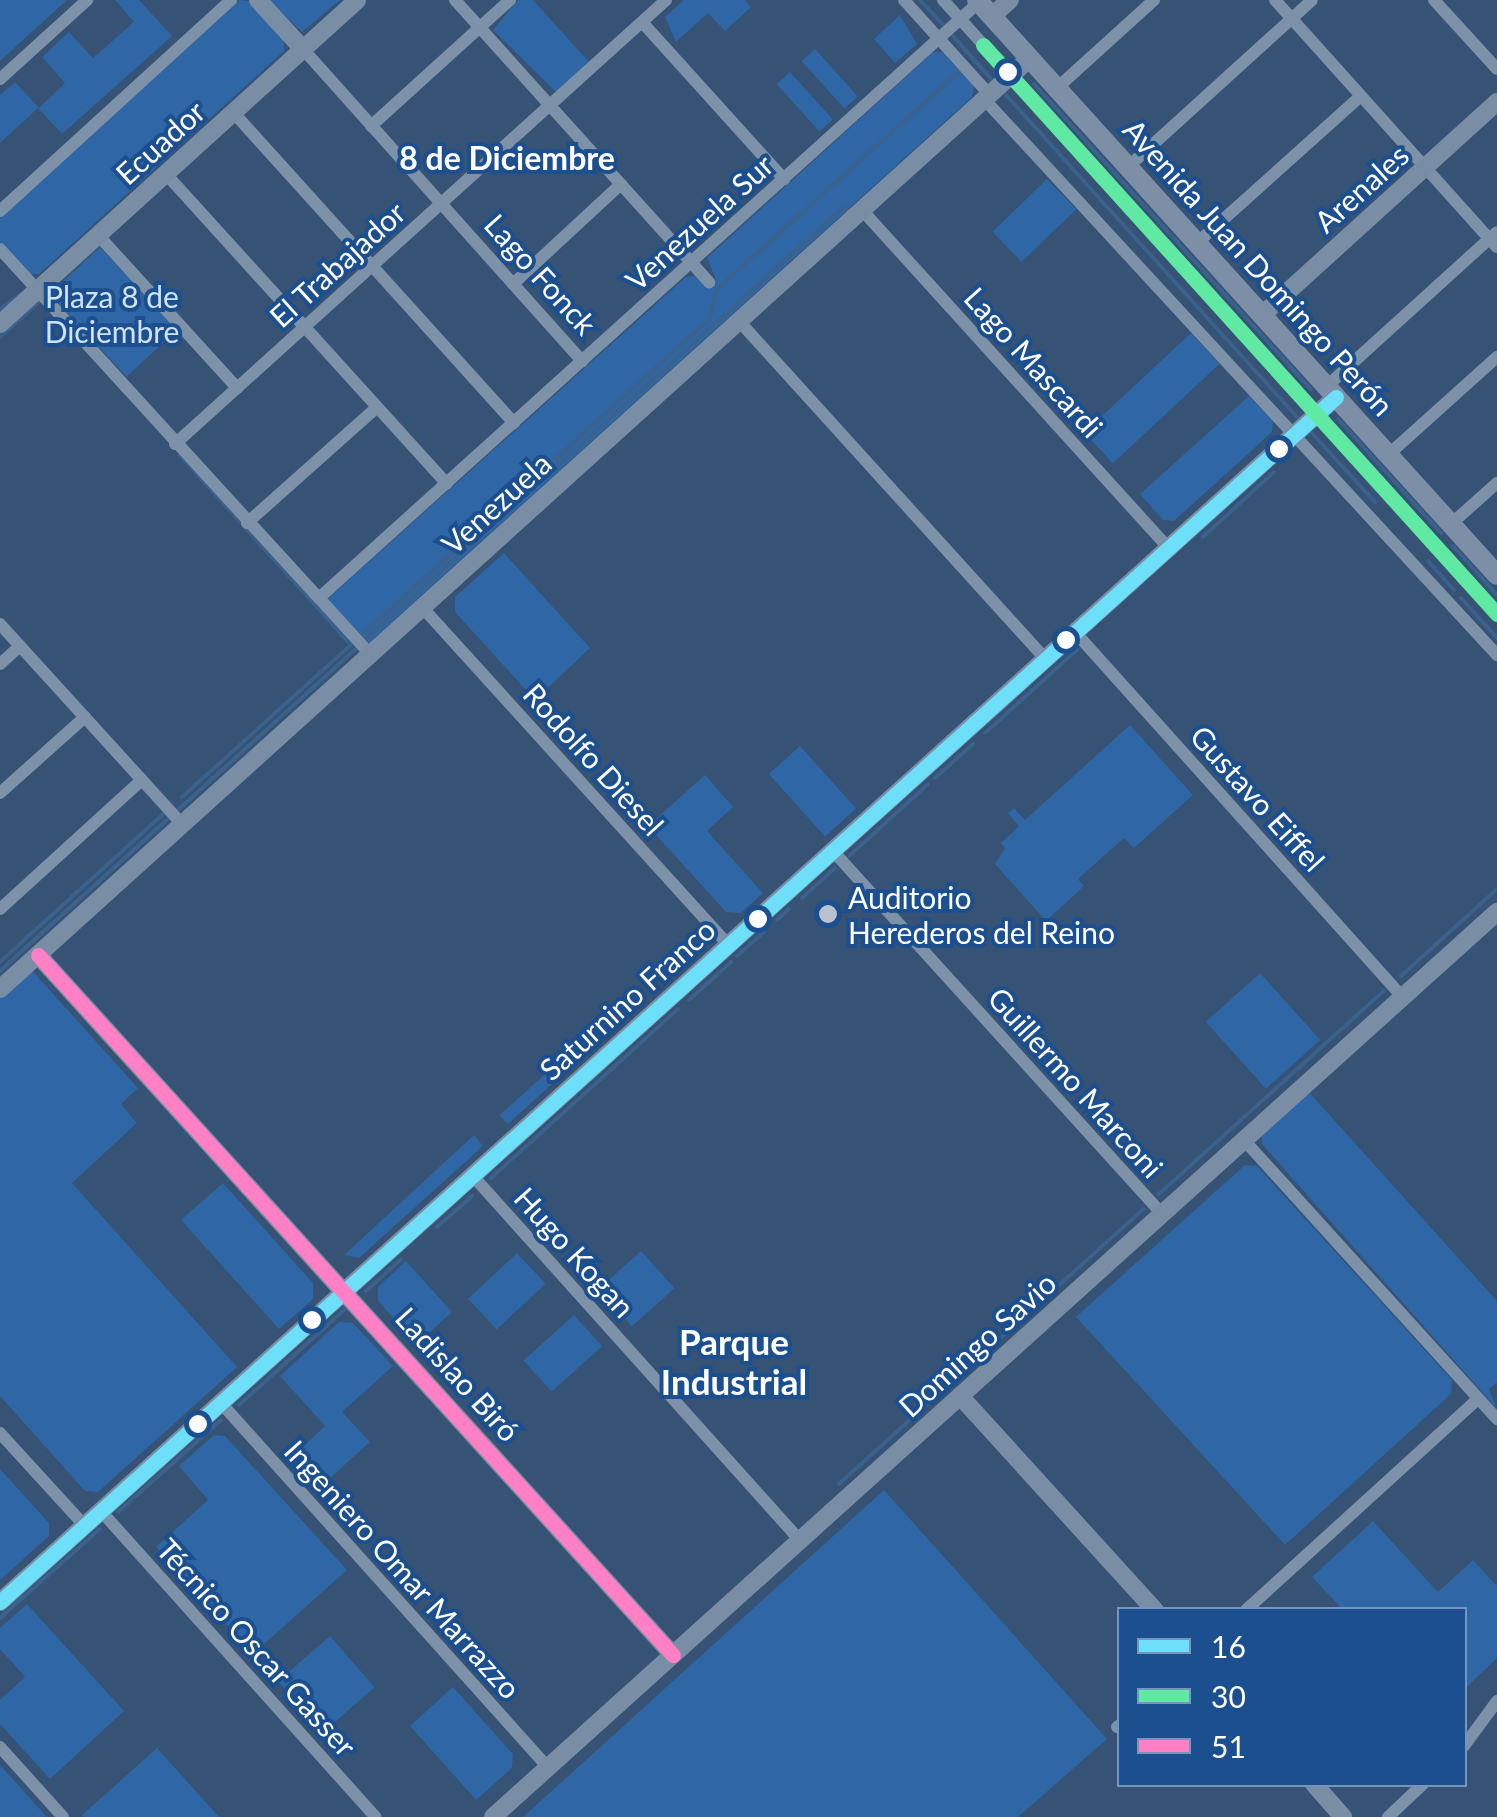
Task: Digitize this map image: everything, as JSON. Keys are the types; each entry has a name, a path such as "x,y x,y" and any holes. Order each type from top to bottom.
{"main road":[{"name":"Avenida Juan Domingo Perón","path":"983,6 1497,575"}],"street":[{"path":"0,79 87,0"},
{"path":"0,211 231,0"},
{"name":"Lago Fonck","path":"258,0 582,361"},
{"name":"Ecuador","path":"0,324 357,0"},
{"path":"455,0 709,282"},
{"path":"371,126 510,0"},
{"name":"El Trabajador","path":"175,444 666,0"},
{"path":"904,0 987,97 1497,654"},
{"path":"943,0 1497,614"},
{"path":"983,6 1010,0"},
{"path":"1057,88 1154,0"},
{"path":"1275,0 1494,239 1331,392"},
{"path":"1128,167 1312,0"},
{"path":"1434,0 1497,70"},
{"name":"Venezuela Sur","path":"318,598 960,19 983,6"},
{"path":"642,22 784,178"},
{"name":"Venezuela","path":"0,989 1030,58"},
{"path":"1197,243 1361,96"},
{"name":"Arenales","path":"1262,315 1497,102"},
{"path":"233,112 514,423"},
{"path":"166,174 446,484"},
{"path":"513,284 621,184"},
{"name":"Lago Mascardi","path":"862,210 1168,548"},
{"path":"98,235 237,388"},
{"path":"0,248 247,524 370,654"},
{"path":"739,320 1046,659"},
{"path":"1388,455 1497,356"},
{"name":"Saturnino Franco","path":"0,1602 1317,414 1331,392"},
{"path":"247,524 377,407"},
{"path":"1438,548 1497,483"},
{"path":"1378,522 1398,504"},
{"name":"Rodolfo Diesel","path":"422,607 728,945"},
{"path":"0,624 10,642 182,824"},
{"name":"Gustavo Eiffel","path":"1075,632 1403,997"},
{"path":"0,664 10,642"},
{"path":"0,793 84,716"},
{"path":"0,909 142,780"},
{"name":"Guillermo Marconi","path":"833,851 1162,1214"},
{"name":"Domingo Savio","path":"493,1817 1497,912"},
{"name":"Ladislao Biró","path":"38,955 673,1654"},
{"path":"1244,1140 1497,1419"},
{"name":"Hugo Kogan","path":"472,1176 800,1541"},
{"path":"960,1396 1152,1607"},
{"path":"1249,1607 1478,1398"},
{"name":"Ingeniero Omar Marrazzo","path":"220,1403 548,1768"},
{"path":"0,1433 85,1526"},
{"name":"Técnico Oscar Gasser","path":"101,1511 376,1817"},
{"path":"1467,1742 1497,1701"},
{"path":"0,1747 63,1817"},
{"path":"1317,1787 1343,1817"},
{"path":"1388,1817 1421,1787"}],"green space":[{"path":"0,0 67,0 0,61"},
{"path":"115,0 139,0 172,36 62,134 38,108 0,143 0,95 15,82 39,108 65,83 42,57 69,32 93,58 134,22"},
{"path":"240,0 249,1 284,40 284,51 39,274 29,274 0,241 0,218"},
{"path":"269,0 340,0 302,32"},
{"path":"518,0 533,0 589,62 556,92 493,30"},
{"path":"684,0 745,0 751,7 725,31 708,13 676,42 665,17"},
{"path":"900,15 917,44 895,63 874,39"},
{"path":"815,49 858,97 844,109 802,61"},
{"path":"933,52 942,52 974,86 972,97 362,649 322,604 686,277 695,276 707,288 716,280 707,258"},
{"path":"790,72 833,120 819,132 777,84"},
{"path":"1047,179 1076,209 1022,262 992,232"},
{"name":"Plaza 8 de Diciembre","path":"100,247 177,330 127,377 50,294"},
{"path":"1191,333 1220,364 1113,463 1084,433"},
{"path":"1249,396 1273,421 1272,432 1174,521 1163,520 1140,494"},
{"path":"504,553 590,648 535,700 455,612 455,597"},
{"path":"1130,725 1193,795 1134,848 1124,838 1078,879 1084,886 1046,921 995,864 1005,848 1001,843 1019,826 1008,813 1014,808 1025,820"},
{"path":"800,746 856,808 825,837 769,774"},
{"path":"705,775 733,807 707,831 763,893 741,913 726,912 648,826"},
{"path":"28,966 138,1088 121,1104 137,1123 72,1183 237,1367 98,1492 85,1491 0,1396 0,991"},
{"path":"1260,973 1320,1040 1266,1089 1206,1022"},
{"path":"562,1059 570,1068 508,1124 500,1115"},
{"path":"1307,1090 1497,1301 1497,1382 1489,1389 1497,1409 1262,1144 1262,1134"},
{"path":"474,1135 483,1146 359,1258 344,1255"},
{"path":"1245,1165 1257,1166 1452,1380 1451,1394 1285,1545 1076,1317"},
{"path":"223,1183 313,1283 313,1299 279,1329 181,1220"},
{"path":"641,1251 674,1288 632,1326 599,1289"},
{"path":"517,1253 546,1284 497,1329 468,1299"},
{"path":"406,1261 452,1312 417,1344 378,1301 378,1287"},
{"path":"574,1315 602,1346 552,1392 523,1361"},
{"path":"339,1322 353,1323 393,1366 342,1412 370,1442 319,1488 292,1457 325,1426 280,1376"},
{"path":"214,1435 225,1436 347,1570 253,1654 156,1547 208,1500 179,1466"},
{"path":"0,1469 49,1523 49,1536 0,1580"},
{"path":"884,1490 1107,1739 1018,1817 523,1817"},
{"path":"1373,1521 1438,1592 1473,1560 1497,1586 1497,1658 1467,1687 1467,1607 1340,1607 1312,1577"},
{"path":"27,1604 124,1711 50,1779 0,1724 0,1700 25,1677 0,1649 0,1628"},
{"path":"330,1636 375,1687 323,1733 278,1681"},
{"path":"453,1687 513,1754 512,1768 476,1800 410,1726"},
{"path":"157,1748 219,1817 82,1815"},
{"path":"0,1765 47,1817 0,1817"}],"waterway":[{"path":"920,0 942,24"},
{"path":"953,36 991,79"},
{"path":"363,634 709,319 717,289 961,70"},
{"path":"1034,84 1311,389"},
{"path":"1006,95 1297,417"},
{"path":"365,640 844,207 851,213"},
{"path":"0,309 29,288"},
{"path":"0,337 41,300"},
{"path":"1338,419 1441,533"},
{"path":"1311,432 1375,502"},
{"path":"180,455 351,645"},
{"path":"1203,537 1274,472"},
{"path":"1453,546 1497,595"},
{"path":"1428,561 1454,590"},
{"path":"1461,598 1497,638"},
{"path":"182,797 352,644"},
{"path":"178,810 358,647"},
{"path":"985,733 1077,650"},
{"path":"935,778 973,744"},
{"path":"849,856 928,784"},
{"path":"0,962 163,814"},
{"path":"0,971 170,817"},
{"path":"802,898 835,868"},
{"path":"1401,976 1497,889"},
{"path":"777,920 789,909"},
{"path":"737,956 764,932"},
{"path":"689,1000 731,962"},
{"path":"1159,1194 1384,991"},
{"path":"491,1178 678,1009"},
{"path":"437,1227 472,1196"},
{"path":"839,1484 1143,1209"},
{"path":"366,1291 401,1259"},
{"path":"239,1405 344,1310"},
{"path":"118,1512 221,1420"},
{"path":"0,1618 100,1529"}],"transit line":[{"name":"30","path":"983,45 1497,614"},
{"name":"16","path":"0,1602 1336,397"},
{"name":"51","path":"38,955 673,1655"}],"place":[{"name":"Auditorio Herederos del Reino","path":"828,914"}],"district":[{"name":"8 de Diciembre","path":"507,158"},
{"name":"Parque Industrial","path":"734,1361"}]}
